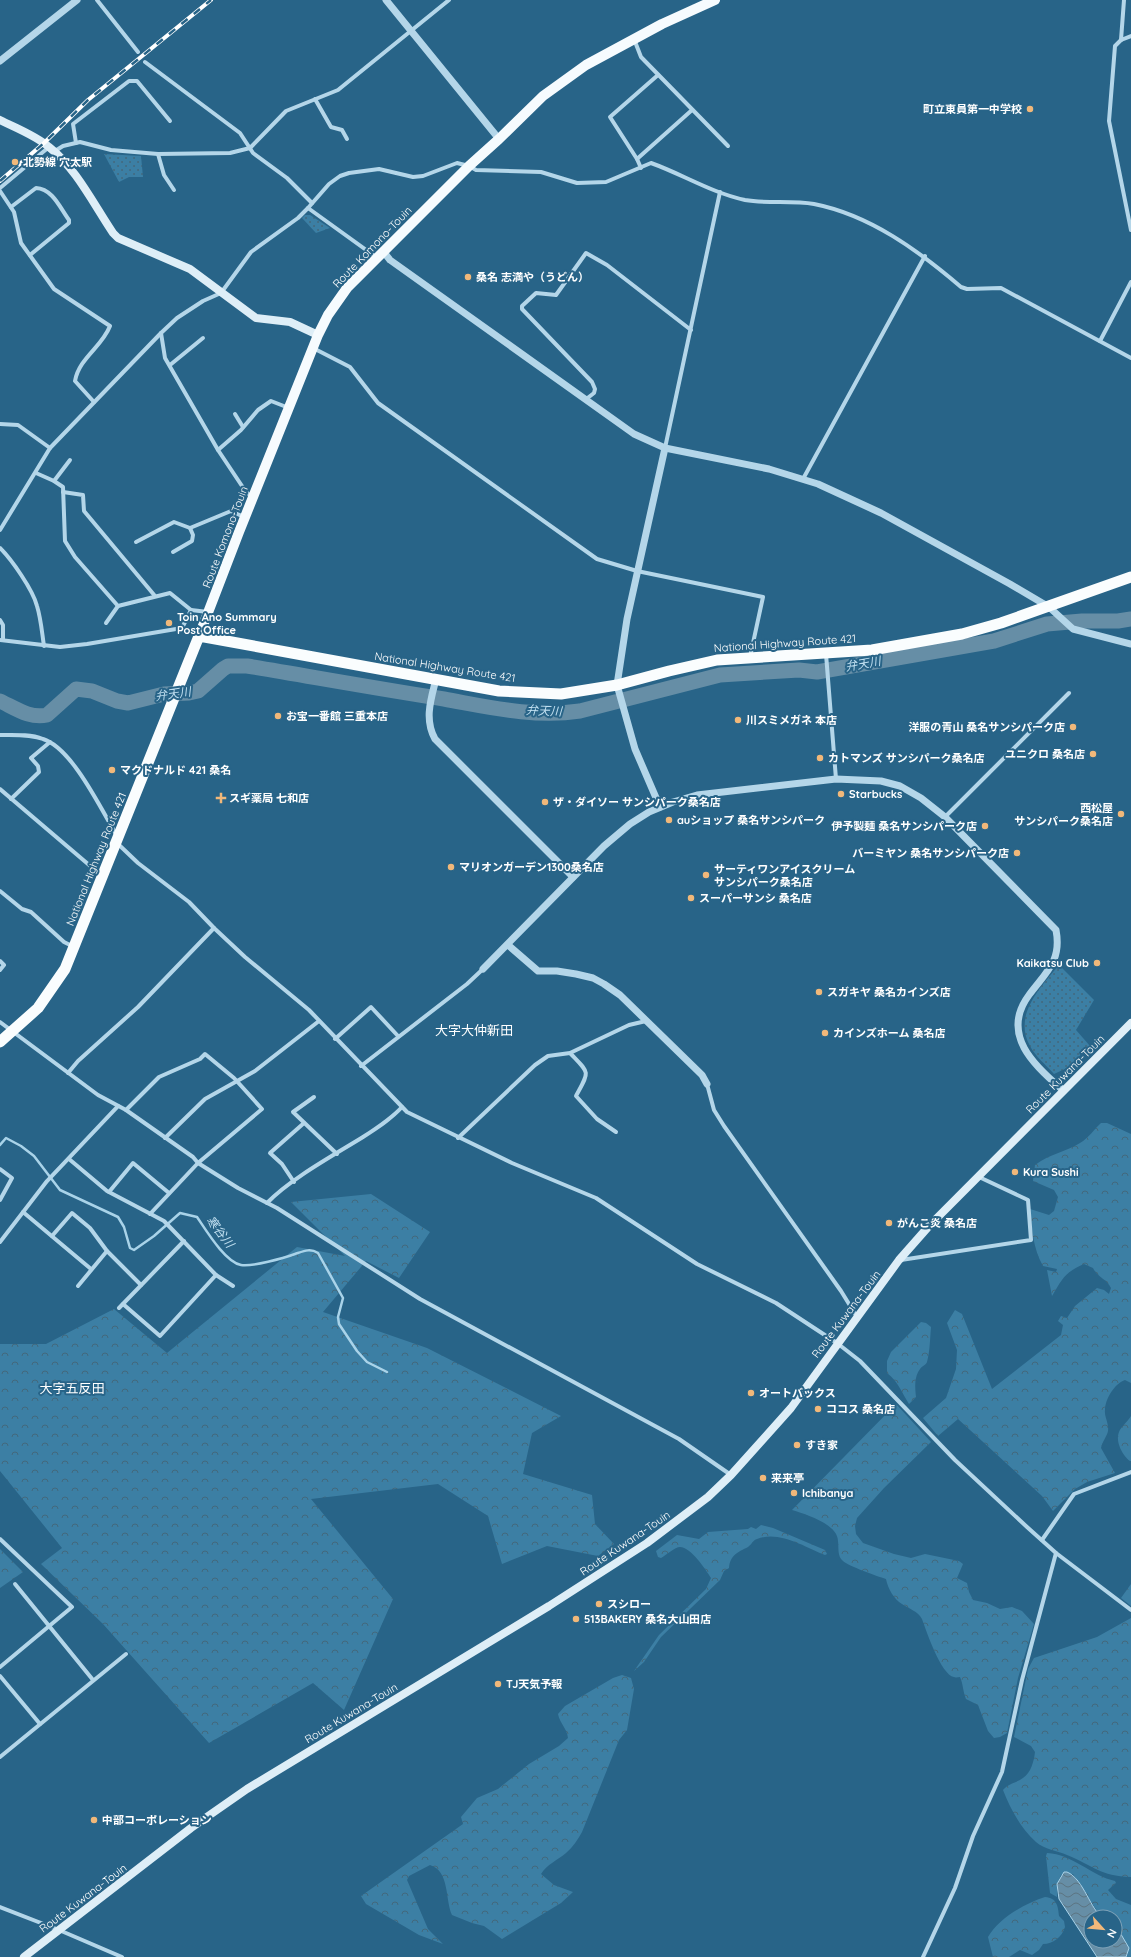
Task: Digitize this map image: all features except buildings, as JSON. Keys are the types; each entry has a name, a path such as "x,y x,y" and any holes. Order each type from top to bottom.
{"highway":[{"name":"National Highway Route 421","path":"0,1042 27,1020 47,996 65,968 118,841 199,636 499,691 561,694 618,688 669,670 710,662 750,657 826,657 962,634 1049,607 1131,577"}],"main road":[{"name":"Route Komono-Touin","path":"199,636 252,498 318,334 328,315 347,288 468,166 499,139 542,96 586,65 634,39 716,0"},
{"path":"0,120 52,149 73,173 113,233 129,244 190,269 256,318 290,322 318,334"},
{"name":"Route Kuwana-Touin","path":"24,1957 191,1828 247,1789 549,1606 648,1543 708,1497 731,1475 791,1408 837,1343 900,1260 929,1226 1131,1023"}],"street":[{"path":"0,61 77,0"},
{"path":"97,0 138,52"},
{"path":"386,0 499,139"},
{"path":"94,402 75,381 76,373 82,363 107,333 110,326 54,289 21,243 11,207 0,190 52,149 80,142 111,150 158,154 230,153 250,148 286,111 338,90 449,0"},
{"path":"1121,40 1124,0"},
{"path":"1131,36 1121,40 1115,46 1109,121 1131,230"},
{"path":"634,39 641,57 728,146"},
{"path":"145,62 240,133 253,153 298,187 312,204"},
{"path":"641,168 637,159 610,118 658,75"},
{"path":"76,143 73,124 129,81 137,81 170,121"},
{"path":"315,99 331,127 342,130 347,139"},
{"path":"637,159 692,110"},
{"path":"158,154 164,175 174,190"},
{"path":"0,530 50,448 160,333 183,314 203,301 221,293 252,252 308,208 329,184 349,173 380,169 413,177 423,176 457,163 476,170 541,172 577,183 606,182 651,163 674,171 720,192 745,200 814,204 850,215 893,237 925,256 961,287 967,289 1001,288 1131,358"},
{"path":"11,207 36,188 41,188 49,191 69,220 69,222 30,255"},
{"path":"660,807 635,749 618,688 627,619 720,192"},
{"path":"308,208 390,260 584,400 634,434 665,448 769,469 803,479 852,499 881,513 1049,607 1073,629 1131,644"},
{"path":"584,400 594,393 592,382 522,309 522,306 536,293 556,295 586,253 607,265 691,330"},
{"path":"803,479 925,256"},
{"path":"1100,341 1131,282"},
{"path":"160,333 165,358 218,450 246,492 252,498"},
{"path":"170,365 203,338"},
{"path":"313,348 350,366 378,403 597,559 637,571 762,597 750,657"},
{"path":"218,450 243,427 258,410 271,401 289,408"},
{"path":"235,414 243,427"},
{"path":"0,424 14,424 50,448"},
{"path":"54,481 70,460"},
{"path":"36,473 54,481 63,488 65,541 75,557 118,606"},
{"path":"63,492 83,495 84,511 155,596"},
{"path":"136,542 174,522 190,528 231,511 245,517"},
{"path":"172,552 192,541 193,535 190,528"},
{"path":"0,548 10,559 33,595 37,606 44,646"},
{"path":"106,623 118,606 170,593 191,610 208,612"},
{"path":"0,620 3,625 2,640 44,646 87,644 182,628 191,610"},
{"path":"826,657 836,779"},
{"path":"436,679 429,708 429,724 432,733 439,744 573,877"},
{"path":"945,817 1069,693"},
{"path":"0,735 29,736 50,742 61,748 71,759 118,841 138,863 189,902 214,928 319,1021 402,1107 415,1116 458,1138 512,1163 596,1198 697,1264 776,1303 837,1343 876,1377 974,1479 1056,1553 1131,1610"},
{"path":"11,799 39,772 38,766 31,758 50,742"},
{"path":"361,1066 466,984 508,945 573,877 617,834 630,824 660,807 702,794 836,779 881,781 900,786 921,798 945,817 1056,930 1058,943 1053,963 1024,1002 1019,1012 1016,1024 1021,1041 1035,1064 1063,1090"},
{"path":"0,789 96,870 104,875"},
{"path":"0,891 22,909 31,912 64,942 75,947"},
{"path":"68,1073 82,1056 170,976 214,928"},
{"path":"508,945 538,971 557,971 576,974 593,978 604,984 620,995 702,1075 707,1084 714,1110 724,1126 841,1291 857,1317"},
{"path":"0,961 4,965 0,970"},
{"path":"335,1038 371,1007 398,1036"},
{"path":"165,1138 205,1099 256,1071 319,1021"},
{"path":"458,1138 535,1065 548,1056 570,1053 629,1025 646,1021"},
{"path":"0,1022 98,1095 126,1110 193,1157 198,1163 238,1188 267,1203 420,1299 679,1439 731,1475"},
{"path":"570,1053 586,1070 587,1075 576,1096 596,1119 616,1132"},
{"path":"126,1110 159,1077 200,1059 205,1054 237,1082 262,1109 198,1163 168,1193 150,1214"},
{"path":"314,1097 293,1112 337,1154"},
{"path":"0,1242 47,1181 118,1106"},
{"path":"267,1203 294,1182 395,1114 402,1107"},
{"path":"294,1182 282,1164 270,1153 304,1123"},
{"path":"69,1158 109,1192 164,1221 216,1275 233,1286"},
{"path":"109,1192 133,1163 168,1193"},
{"path":"0,1169 12,1178 0,1200"},
{"path":"900,1260 1030,1240 1028,1200 979,1176"},
{"path":"23,1212 91,1269"},
{"path":"52,1236 72,1213 90,1228 108,1250 141,1285"},
{"path":"119,1308 184,1241"},
{"path":"78,1286 108,1250"},
{"path":"123,1304 160,1336 216,1275"},
{"path":"1042,1540 1074,1494 1099,1486 1114,1477 1131,1472"},
{"path":"0,1539 72,1607 0,1667"},
{"path":"923,1957 954,1888 973,1836 1002,1772 1022,1680 1056,1553"},
{"path":"15,1584 93,1680"},
{"path":"0,1756 126,1654"},
{"path":"0,1676 40,1724"},
{"path":"0,1907 59,1930 116,1956 122,1957"}],"green space":[{"path":"104,154 141,156 143,177 129,177 119,182"},
{"path":"305,215 310,215 330,228 316,233 302,218"},
{"path":"1059,965 1094,1000 1076,1030 1090,1046 1067,1068 1054,1074 1032,1050 1026,1035 1025,1024 1031,1002"},
{"path":"1101,1123 1107,1123 1131,1134 1131,1383 1125,1380 1118,1384 1111,1392 1105,1406 1108,1431 1101,1448 1115,1473 1087,1482 1075,1489 1053,1511 1042,1496 958,1419 938,1436 923,1418 946,1398 956,1369 957,1350 947,1323 955,1310 962,1314 992,1389 1061,1335 1063,1325 1058,1321 1061,1316 1067,1318 1075,1306 1097,1288 1104,1290 1109,1294 1111,1288 1105,1280 1097,1274 1093,1268 1084,1264 1068,1273 1052,1296 1047,1270 1056,1272 1057,1269 1043,1266 1037,1252 1034,1239 1030,1209 1049,1215 1054,1211 1058,1197 1054,1190 1033,1181 1035,1165 1080,1143 1086,1139"},
{"path":"371,1194 430,1232 399,1278 366,1261 323,1312 427,1348 561,1416 532,1433 523,1474 592,1495 595,1524 614,1544 598,1556 547,1546 502,1564 488,1516 438,1484 311,1499 393,1599 344,1710 313,1683 209,1743 103,1624 41,1564 62,1548 0,1471 0,1344 46,1344 114,1309 167,1353 297,1247 345,1256 291,1202"},
{"path":"921,1322 926,1323 931,1327 929,1353 926,1363 917,1375 915,1386 916,1397 909,1404 897,1383 887,1373 887,1361 891,1352"},
{"path":"896,1404 931,1442 884,1488 857,1518 855,1526 856,1534 863,1543 894,1554 911,1558 925,1554 959,1561 963,1564 957,1578 967,1583 973,1600 987,1603 1000,1609 1012,1607 1022,1611 1034,1624 1018,1678 1007,1733 1000,1737 994,1738 988,1731 978,1705 966,1699 960,1677 954,1677 944,1669 930,1642 920,1616 894,1597 886,1579 856,1568 843,1561 839,1554 837,1535 827,1525 805,1514 792,1510"},
{"path":"1131,1416 1130,1461 1120,1448 1118,1436 1120,1430"},
{"path":"761,1525 773,1528 825,1550 827,1554 825,1555 783,1538 765,1537 753,1541 748,1547 738,1552 733,1557 729,1568 724,1571 720,1580 661,1637 644,1662 634,1671 659,1635 706,1589 711,1578 698,1560 684,1548 676,1548 661,1558 658,1557 656,1551 677,1535 699,1539 708,1532 748,1529 751,1527 756,1529"},
{"path":"0,1549 23,1572 0,1588"},
{"path":"1131,1584 1131,1606 1121,1598"},
{"path":"1131,1618 1131,1877 1112,1875 1098,1870 1036,1842 1021,1825 1003,1790 1026,1776 1034,1759 1035,1752 1031,1746 1014,1737 1028,1669 1034,1658 1097,1637"},
{"path":"622,1675 631,1678 634,1689 627,1730 619,1740 582,1832 569,1851 549,1865 541,1874 554,1885 573,1892 561,1903 502,1939 484,1926 452,1915 446,1887 441,1873 430,1865 409,1876 407,1880 428,1929 443,1944 419,1935 366,1904 361,1896 463,1824 461,1817 477,1798 498,1789 529,1764 559,1746 568,1738 558,1714 565,1706 613,1678"},
{"path":"1047,1853 1065,1857 1098,1875 1115,1881 1116,1883 1108,1890 1116,1899 1131,1905 1131,1957 1126,1957 1128,1954 1123,1942 1123,1909 1096,1909 1073,1874 1061,1875 1057,1884 1057,1897 1050,1893 1046,1856"},
{"path":"1045,1897 1052,1899 1056,1903 1059,1916 1064,1921 1064,1931 1059,1937 1050,1943 1043,1944 1039,1950 1032,1955 1020,1950 1009,1957 993,1957 988,1937 993,1930 1013,1912"}],"water":[{"path":"1064,1872 1067,1872 1078,1881 1095,1909 1083,1909 1083,1936 1059,1899 1057,1884"},
{"path":"1123,1938 1129,1948 1126,1957 1097,1957 1092,1949 1123,1949"}],"waterway":[{"name":"弁天川","path":"0,701 17,710 41,716 47,715 76,689 92,691 117,701 128,703 164,694 189,693 198,691 228,666 247,666 512,711 563,713 580,711 720,675 799,670 817,672 994,641 1047,624 1082,621 1118,621 1131,619"},
{"name":"寒谷川","path":"0,1145 6,1138 21,1146 34,1156 60,1190 118,1217 124,1227 130,1248 134,1250 154,1236 180,1213 197,1217 222,1252 235,1263 241,1265 253,1265 268,1262 307,1250 318,1253 343,1298 338,1317 339,1324 357,1351 367,1362 387,1372"}],"railway":[{"path":"0,181 44,143 88,100 211,0"}],"place":[{"name":"町立東員第一中学校","path":"1030,109"},
{"name":"北勢線 穴太駅","path":"15,162"},
{"name":"桑名 志満や（うどん）","path":"468,277"},
{"name":"Toin Ano Summary Post Office","path":"169,623"},
{"name":"お宝一番館 三重本店","path":"278,716"},
{"name":"川スミメガネ 本店","path":"738,720"},
{"name":"洋服の青山 桑名サンシパーク店","path":"1073,727"},
{"name":"ユニクロ 桑名店","path":"1093,754"},
{"name":"カトマンズ サンシパーク桑名店","path":"820,758"},
{"name":"マクドナルド 421 桑名","path":"112,770"},
{"name":"Starbucks","path":"841,794"},
{"name":"スギ薬局 七和店","path":"221,798"},
{"name":"ザ・ダイソー サンシパーク桑名店","path":"545,802"},
{"name":"西松屋 サンシパーク桑名店","path":"1121,814"},
{"name":"auショップ 桑名サンシパーク","path":"669,820"},
{"name":"伊予製麺 桑名サンシパーク店","path":"985,826"},
{"name":"バーミヤン 桑名サンシパーク店","path":"1017,853"},
{"name":"マリオンガーデン1300桑名店","path":"451,867"},
{"name":"サーティワンアイスクリーム サンシパーク桑名店","path":"706,875"},
{"name":"スーパーサンシ 桑名店","path":"691,898"},
{"name":"Kaikatsu Club","path":"1097,963"},
{"name":"スガキヤ 桑名カインズ店","path":"819,992"},
{"name":"カインズホーム 桑名店","path":"825,1033"},
{"name":"Kura Sushi","path":"1015,1172"},
{"name":"がんこ炎 桑名店","path":"889,1223"},
{"name":"オートバックス","path":"751,1393"},
{"name":"ココス 桑名店","path":"818,1409"},
{"name":"すき家","path":"797,1445"},
{"name":"来来亭","path":"763,1478"},
{"name":"Ichibanya","path":"794,1493"},
{"name":"スシロー","path":"599,1604"},
{"name":"513BAKERY 桑名大山田店","path":"576,1619"},
{"name":"TJ天気予報","path":"498,1684"},
{"name":"中部コーポレーション","path":"94,1820"}],"district":[{"name":"大字大仲新田","path":"474,1030"},
{"name":"大字五反田","path":"72,1388"}]}
